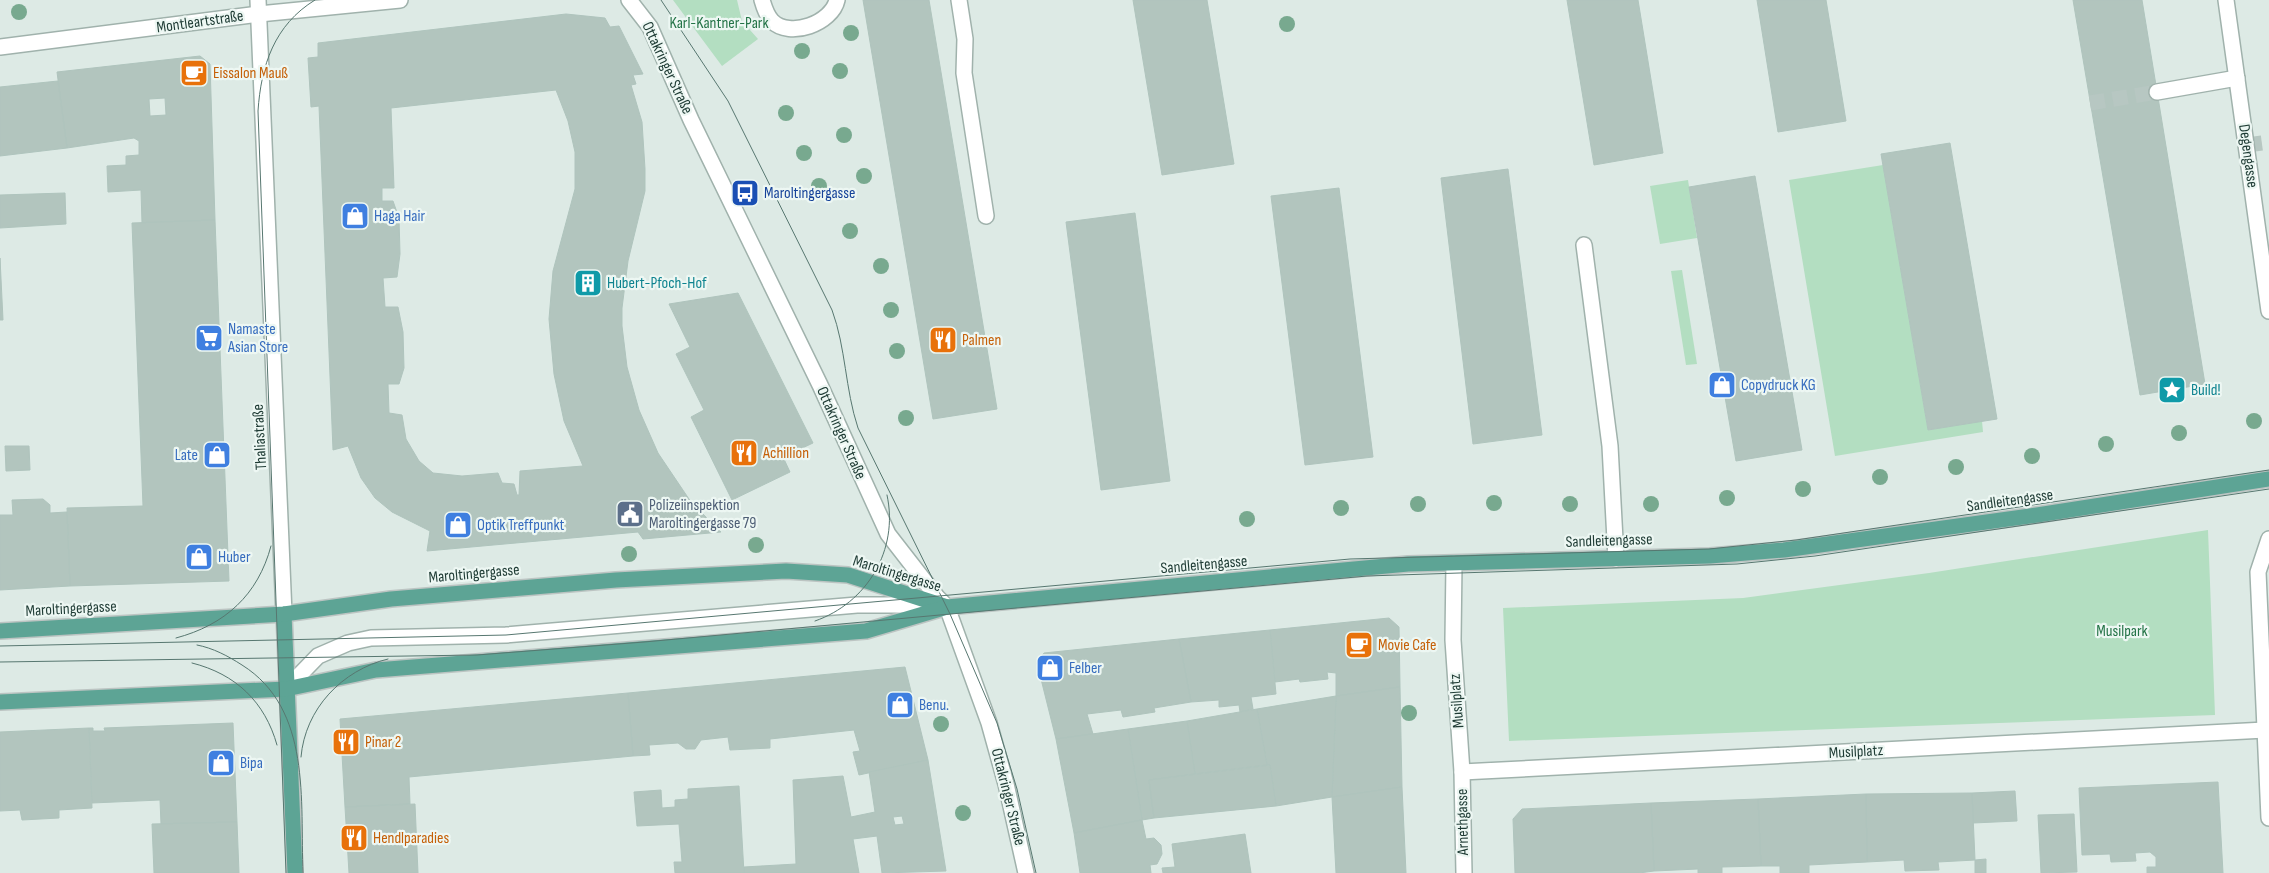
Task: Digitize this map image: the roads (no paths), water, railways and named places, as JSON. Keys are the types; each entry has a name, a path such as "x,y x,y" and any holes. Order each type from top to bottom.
{"main road":[{"name":"Sandleitengasse","path":"947,607 1408,564 1710,556 1826,545 2269,479"},
{"name":"Maroltingergasse","path":"0,630 284,614 391,599 616,580 786,571 848,575 947,607"},
{"name":"Maroltingergasse","path":"0,702 286,689 376,670 866,631 947,607"},
{"name":"Thaliastraße","path":"284,614 295,873"}],"street":[{"name":"Montleartstraße","path":"0,47 259,7 400,0"},
{"name":"Ottakringer Straße","path":"629,0 650,27 692,120 820,385 888,534 936,598 947,607 989,723 1006,784 1026,873"},
{"path":"762,0 772,22 782,28 793,29 820,21 830,15 837,0"},
{"path":"959,0 965,39 964,73 986,216"},
{"name":"Degengasse","path":"2226,0 2269,311"},
{"name":"Thaliastraße","path":"259,7 284,614"},
{"path":"2156,92 2237,78"},
{"path":"1584,246 1610,446 1616,559"},
{"path":"2269,539 2258,572 2269,818"},
{"name":"Musilplatz","path":"1454,563 1453,640 1462,772 2264,730"},
{"name":"Maroltingergasse","path":"286,689 318,656 348,643 372,638 543,632 858,605 912,603 947,607"},
{"name":"Arnethgasse","path":"1462,772 1464,873"}],"tunnel":[{"path":"2090,103 2157,92"},
{"path":"2247,145 2269,142"}],"tram line":[{"path":"286,873 258,111 262,78 272,48 289,22 315,0"},
{"path":"661,0 728,101 832,310 837,324 850,398 858,428 950,614 997,723 1017,789 1036,873"},
{"path":"0,646 506,635 1350,559 1709,549 1796,540 2269,470"},
{"path":"0,662 477,655 644,642 1367,576 1737,564 1815,556 2269,489"},
{"path":"815,621 834,613 850,601 864,588 875,572 883,554 888,535 887,495"},
{"path":"176,638 210,625 237,606 258,579 271,546"},
{"path":"197,645 209,648 242,665 265,684 281,706 291,731 298,758 301,787 303,873"},
{"path":"301,757 304,739 310,723 318,708 329,694 341,682 356,672 371,664 388,659"},
{"path":"192,663 222,674 246,692 265,716 277,745"}],"place":[{"name":"Eissalon Mauß","path":"194,73"},
{"name":"Maroltingergasse","path":"745,193"},
{"name":"Haga Hair","path":"355,216"},
{"name":"Hubert-Pfoch-Hof","path":"588,283"},
{"name":"Namaste Asian Store","path":"209,338"},
{"name":"Palmen","path":"943,340"},
{"name":"Copydruck KG","path":"1722,385"},
{"name":"Build!","path":"2172,390"},
{"name":"Achillion","path":"744,453"},
{"name":"Late","path":"217,455"},
{"name":"Polizeiinspektion Maroltingergasse 79","path":"630,514"},
{"name":"Optik Treffpunkt","path":"458,525"},
{"name":"Huber","path":"199,557"},
{"name":"Movie Cafe","path":"1359,645"},
{"name":"Felber","path":"1050,668"},
{"name":"Benu.","path":"900,705"},
{"name":"Pinar 2","path":"346,742"},
{"name":"Bipa","path":"221,763"},
{"name":"Hendlparadies","path":"354,838"}],"park label":[{"name":"Karl-Kantner-Park","path":"719,23"},
{"name":"Musilpark","path":"2122,631"}]}
